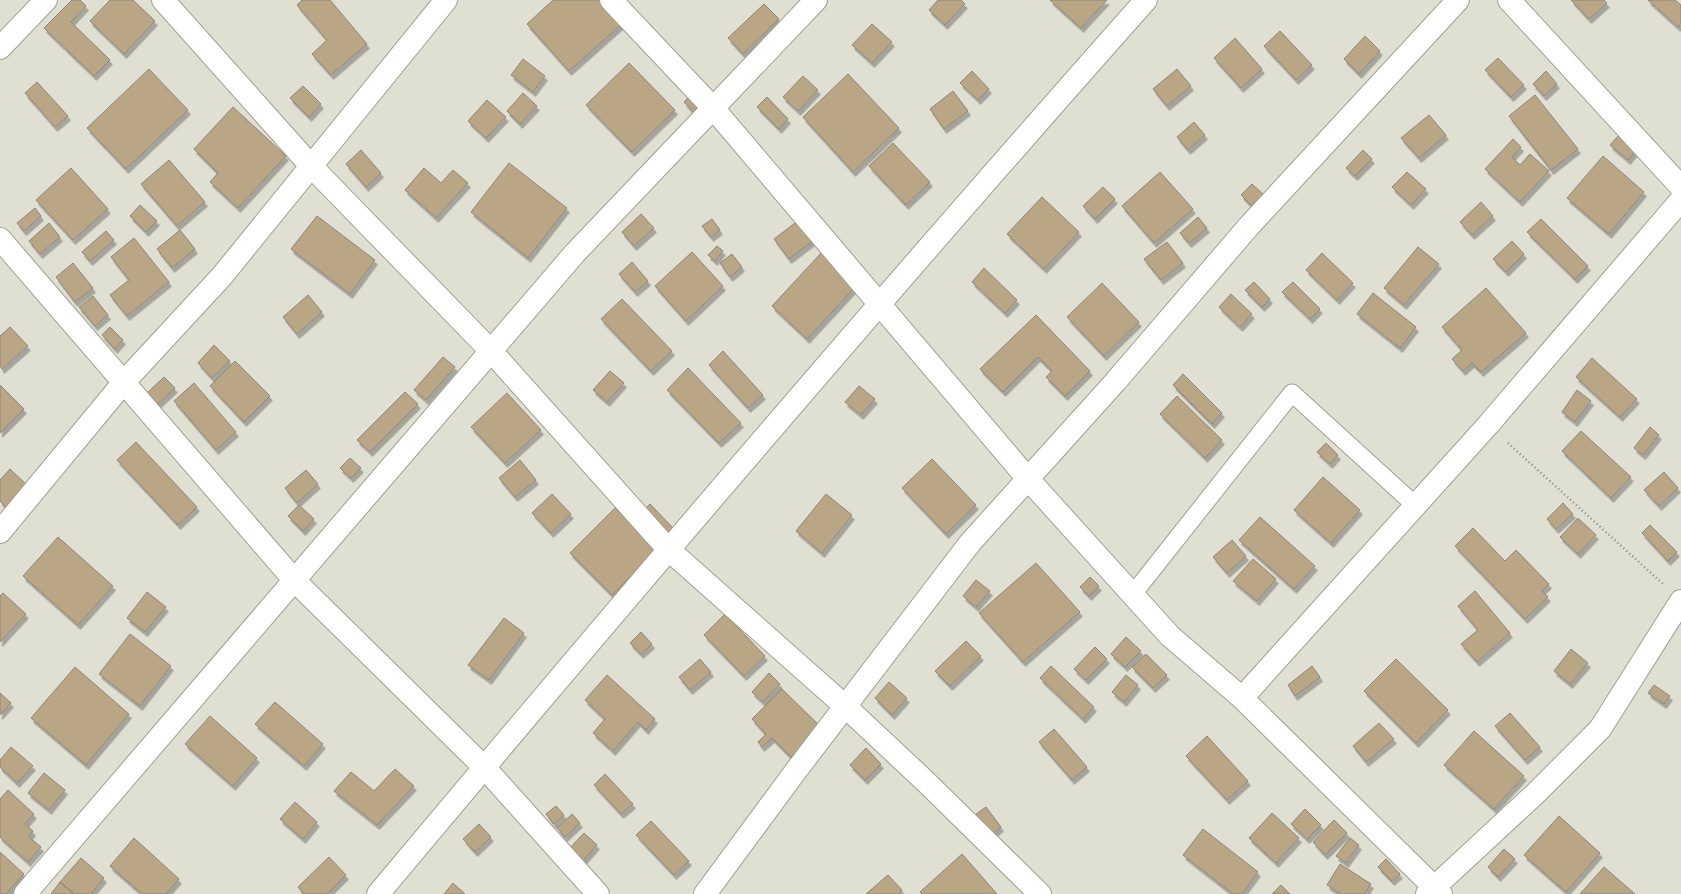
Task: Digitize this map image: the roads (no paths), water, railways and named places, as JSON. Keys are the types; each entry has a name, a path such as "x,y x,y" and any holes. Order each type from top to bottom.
{"street":[{"path":"0,48 46,0"},
{"path":"163,0 311,166 491,351 668,549 846,707 925,781 1040,894"},
{"path":"0,532 124,382 222,276 446,0"},
{"path":"611,0 713,108 1028,479 1170,636 1242,698 1434,892 1535,794 1600,728 1681,601"},
{"path":"25,894 575,253 816,0"},
{"path":"378,894 668,549 996,169 1146,0"},
{"path":"705,894 795,772 970,543 1116,380 1249,226 1458,0"},
{"path":"1509,0 1681,187"},
{"path":"1242,698 1488,425 1681,200"},
{"path":"0,239 295,581 484,767 598,894"}],"lane":[{"path":"1132,594 1292,392 1416,506"}]}
